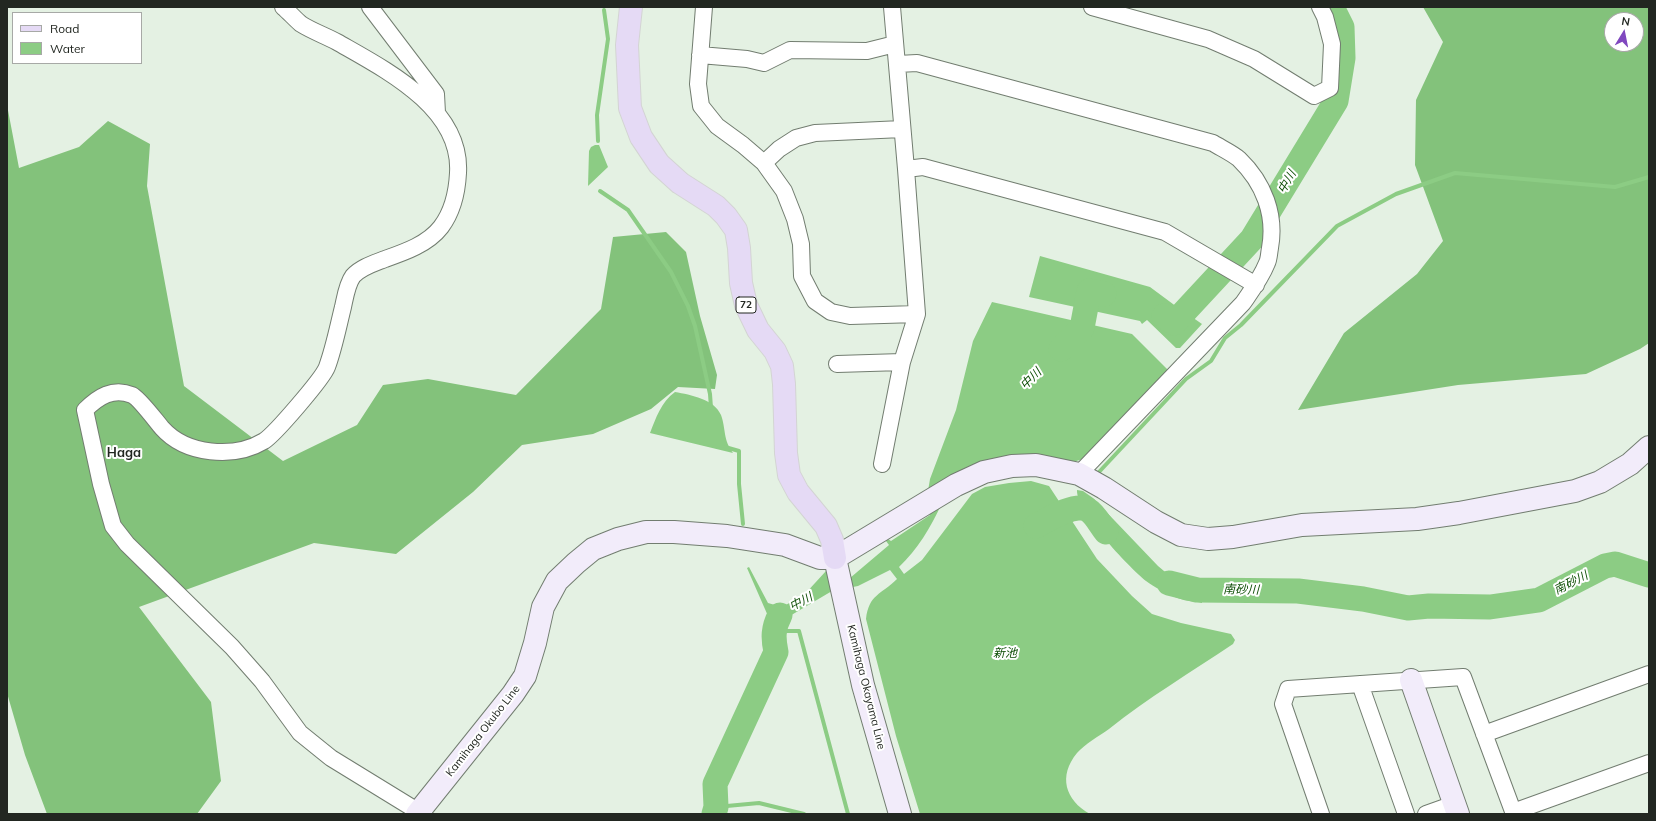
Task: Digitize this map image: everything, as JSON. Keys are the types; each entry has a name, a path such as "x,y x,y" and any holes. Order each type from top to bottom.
{"main road":[{"name":"72","path":"631,7 627,45 630,108 641,137 659,164 680,183 716,206 726,216 736,230 739,248 740,283 746,304 758,330 776,351 782,366 786,453 789,474 798,492 826,526 832,540 836,562"},
{"name":"72","path":"628,73 639,7"}],"street":[{"path":"283,7 301,24 336,42 401,81 421,97 437,113 451,132 459,159 458,184 451,212 440,229 424,242 369,265 353,276 346,294 326,369 278,430 265,441 247,450 223,453 196,448 180,442 164,430 134,395 113,392 96,399 85,410 101,484 113,526 127,544 232,647 262,681 300,734 331,758 418,813"},
{"path":"370,7 436,94 437,113"},
{"path":"704,7 698,84 701,106 717,126 742,144 764,164 784,191 795,219 801,244 802,276 815,301 831,312 850,316 917,314"},
{"path":"882,464 902,362 917,314 898,64 892,7"},
{"path":"1095,7 1208,39 1254,59 1314,96 1330,88 1332,44 1325,17 1320,7"},
{"path":"700,55 747,59 764,63 790,50 867,51 895,44"},
{"path":"898,64 917,63 1213,143 1238,158 1257,180 1268,203 1272,221 1271,242 1268,262 1256,285 1243,303 1079,474"},
{"path":"764,164 779,149 796,138 814,133 902,129"},
{"path":"906,169 923,167 1165,232 1256,285"},
{"path":"837,364 902,362"},
{"path":"836,562 936,497 984,472 1012,466 1036,465 1079,474 1104,488 1156,522 1181,535 1208,539 1233,537 1302,525 1417,519 1459,513 1575,491 1600,482 1618,472 1630,464 1649,447"},
{"name":"Kamihaga Okubo Line","path":"418,813 514,694 525,676 535,643 543,607 557,581 576,563 593,550 618,539 646,532 674,532 726,536 785,545 820,558 836,562"},
{"name":"Kamihaga Okayama Line","path":"836,562 864,685 900,814"},
{"path":"1484,734 1649,674"},
{"path":"1322,814 1283,704 1288,689 1463,677 1514,813 1649,763"},
{"path":"1411,680 1456,809 1426,814"},
{"path":"1360,684 1406,814"}],"shaded area":[{"path":"1423,7 1649,7 1649,343 1640,349 1586,374 1458,385 1298,410 1344,333 1417,274 1443,241 1415,165 1416,100 1443,42"},
{"path":"7,105 19,168 79,147 108,121 150,144 147,186 184,386 283,461 357,425 383,385 428,379 516,395 601,309 613,237 666,232 686,252 700,316 717,375 715,389 678,387 651,409 593,434 522,445 473,492 396,554 314,543 139,607 211,702 221,781 197,814 47,814 25,755 7,693"}],"water":[{"path":"599,145 608,167 588,186 589,151 591,147"},
{"path":"1040,256 1150,287 1177,307 1185,304 1191,309 1189,315 1202,324 1180,348 1176,348 1147,320 1142,324 1140,321 1029,297"},
{"name":"新池","path":"992,302 1132,334 1168,370 1086,458 1070,463 1033,456 941,505 923,538 899,567 904,574 922,560 972,494 985,487 1031,481 1049,486 1097,559 1132,596 1152,614 1181,623 1231,634 1235,640 1233,644 1170,685 1088,743 1077,753 1068,770 1066,779 1067,787 1075,802 1090,814 920,814 896,736 866,619 870,604 873,600 897,579 890,570 858,586 832,591 783,620 776,637 776,642 780,649 774,646 769,640 770,634 764,632 768,616 747,568 749,567 768,603 782,607 804,595 826,571 830,570 850,578 889,545 886,541 888,539 891,541 930,515 928,491 930,479 956,410 973,341"},
{"path":"675,392 708,401 718,410 723,420 728,444 733,453 650,433 663,405"},
{"path":"1077,490 1083,491 1093,498 1158,566 1170,576 1184,581 1203,579 1202,603 1181,599 1171,595 1149,583 1138,574 1104,538 1094,525 1079,500"}],"waterway":[{"name":"中川","path":"1164,316 1174,323 1252,239 1336,101 1343,58 1342,27 1332,7"},
{"path":"598,141 597,115 608,39 604,10"},
{"path":"1099,472 1186,379 1211,361 1225,338 1241,325 1337,226 1396,194 1455,173 1615,187 1649,177"},
{"path":"600,191 628,210 671,272 688,306 695,326 710,394 711,408"},
{"name":"中川","path":"1061,349 1082,328 1089,291 1104,294"},
{"path":"725,447 739,451 739,484 743,524"},
{"name":"南砂川","path":"1036,526 1069,510 1083,508 1093,514 1106,532"},
{"name":"南砂川","path":"1169,583 1197,590 1298,591 1363,599 1408,608 1429,606 1490,607 1539,600 1605,566 1615,564 1649,575"},
{"name":"中川","path":"714,814 716,807 715,784 776,652 774,633 780,615"},
{"path":"774,631 799,631 848,814"},
{"path":"716,807 759,803 804,814"}],"district":[{"name":"Haga","path":"124,453"}]}
